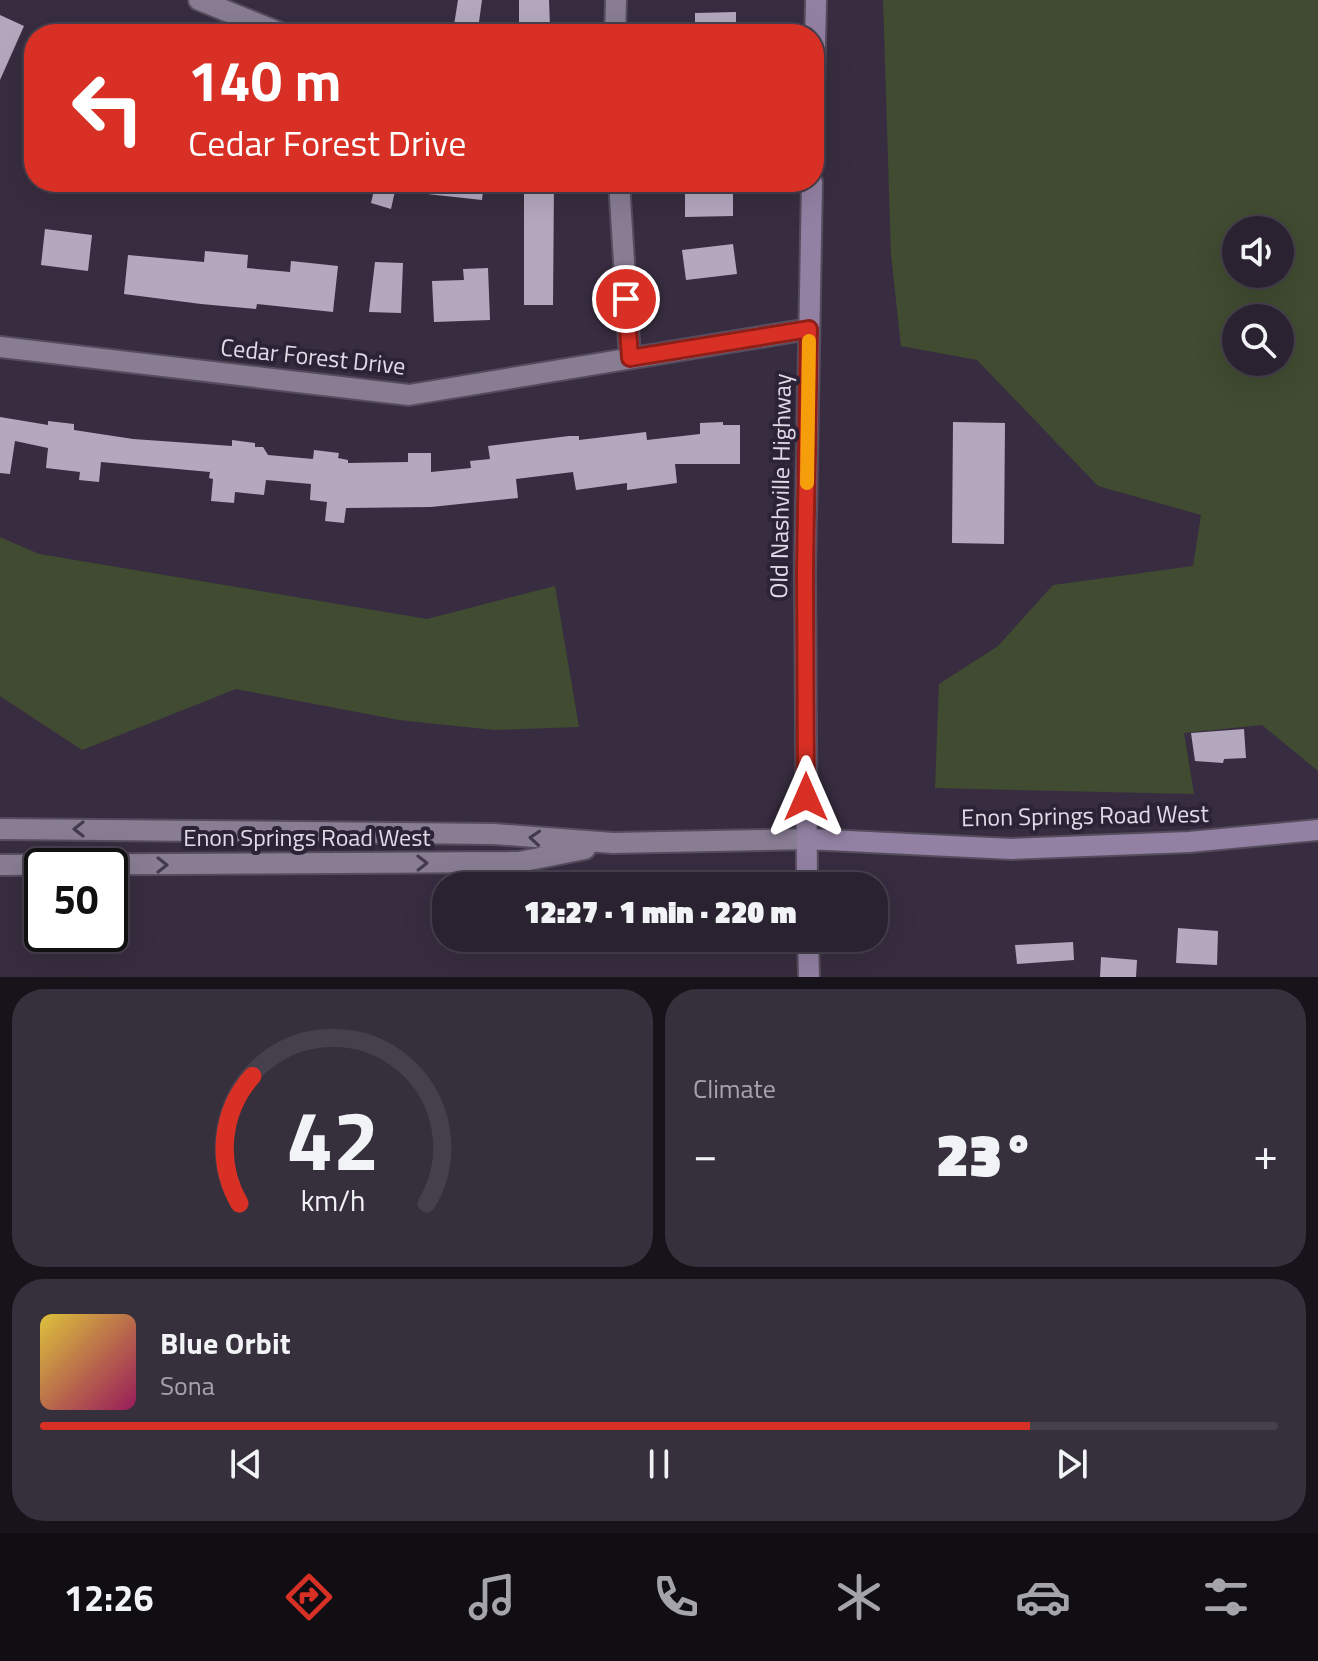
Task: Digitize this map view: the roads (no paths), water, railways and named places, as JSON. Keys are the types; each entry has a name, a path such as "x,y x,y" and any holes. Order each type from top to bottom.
{"main road":[{"path":"815,24 816,0"},
{"name":"Old Nashville Highway","path":"807,872 805,571 812,192"},
{"name":"Enon Springs Road West","path":"807,839 1011,849 1189,842 1318,830"},
{"path":"808,952 809,977"}],"street":[{"path":"199,0 258,24"},
{"path":"615,24 616,0"},
{"path":"620,192 630,358"},
{"name":"Cedar Forest Drive","path":"0,347 409,395 809,329"},
{"name":"Enon Springs Road West","path":"0,829 434,833 613,843 807,839"},
{"name":"Enon Springs Road West","path":"0,865 519,862 613,843"}]}
